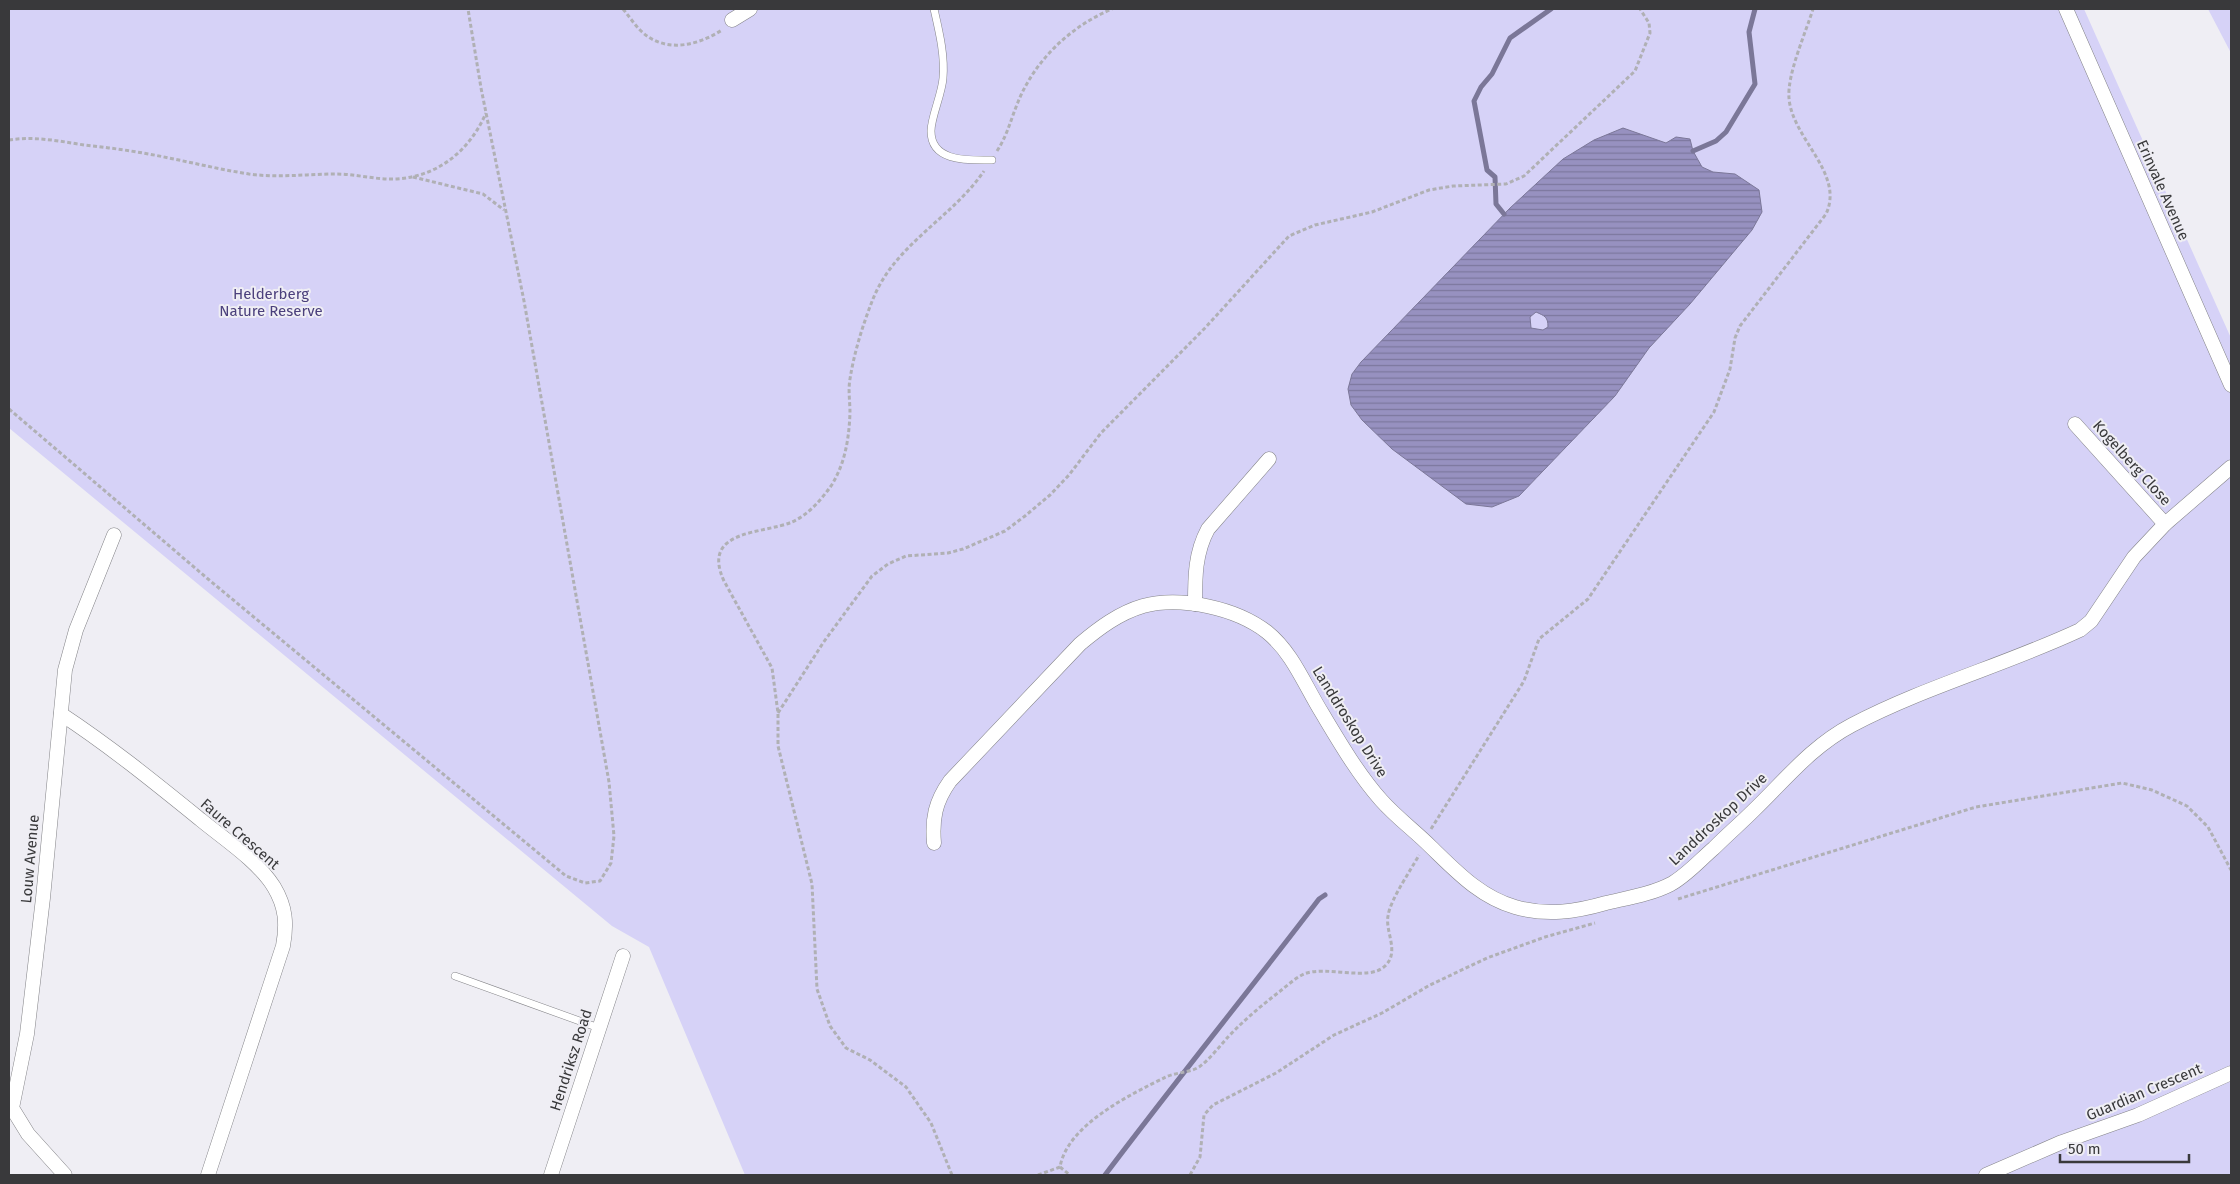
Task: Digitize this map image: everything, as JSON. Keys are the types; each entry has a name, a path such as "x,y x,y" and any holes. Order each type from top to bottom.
{"street":[{"path":"732,20 750,9"},
{"name":"Erinvale Avenue","path":"2066,9 2231,385"},
{"name":"Kogelberg Close","path":"2074,424 2165,524"},
{"path":"1195,604 1195,574 1202,540 1208,528 1269,459"},
{"name":"Landdroskop Drive","path":"934,843 932,824 934,810 940,794 1080,644 1120,615 1145,606 1195,604 1224,610 1244,618 1268,633 1288,654 1364,778 1382,801 1483,894 1532,911 1579,911 1671,884 1754,811 1797,765 1830,738 1853,724 1933,689 2080,630 2090,622 2134,557 2165,524 2231,467"},
{"name":"Louw Avenue","path":"64,1175 28,1134 10,1108 27,1034 65,670 76,630 114,535"},
{"name":"Faure Crescent","path":"60,714 91,732 240,852 273,885 286,915 283,946 208,1175"},
{"name":"Hendriksz Road","path":"550,1175 623,956"},
{"name":"Guardian Crescent","path":"1986,1175 2062,1142 2138,1115 2231,1073"}],"lane":[{"path":"934,9 943,57 943,77 939,102 931,130 933,142 939,150 948,156 962,160 992,160"},
{"path":"455,976 599,1028"}],"path":[{"path":"9,409 223,591 566,876 585,883 600,881 611,863 614,836 609,782 527,320 480,88 468,9"},
{"path":"623,9 640,30 653,40 671,45 683,46 710,38 732,20"},
{"path":"952,1175 931,1123 906,1087 870,1060 846,1048 830,1026 817,989 812,884 778,746 778,713 772,668 721,574 720,558 722,550 727,543 740,534 784,524 800,518 816,504 830,486 836,477 847,446 850,380 865,321 881,282 901,254 979,178 1004,140 1018,100 1036,68 1062,41 1076,30 1112,9"},
{"path":"778,713 823,643 872,576 888,564 906,556 948,554 963,549 1005,530 1025,516 1050,495 1101,433 1205,328 1289,236 1315,225 1372,212 1430,190 1453,186 1513,183 1524,176 1635,71 1650,33 1649,23 1640,9"},
{"path":"1060,1167 1062,1155 1088,1124 1168,1076 1189,1071 1203,1064 1246,1018 1298,977 1318,971 1377,972 1388,964 1392,954 1387,922 1389,910 1426,842 1434,823 1524,681 1539,639 1588,598 1714,412 1730,368 1735,338 1740,326 1826,214 1831,199 1830,184 1795,121 1789,97 1790,80 1813,9"},
{"path":"9,140 53,139 283,177 338,174 396,179 413,177 455,158 468,145 479,129 486,112"},
{"path":"413,177 483,194 504,210"},
{"path":"1677,900 1976,807 2122,783 2152,790 2187,806 2208,827 2231,870"},
{"path":"1190,1175 1200,1158 1204,1115 1212,1105 1276,1073 1334,1035 1382,1013 1430,985 1488,958 1545,937 1602,922"},
{"path":"1038,1175 1060,1167"},
{"path":"1060,1167 1070,1175"}],"green space":[{"name":"Helderberg Nature Reserve","path":"9,9 2084,9 2231,338 2231,1175 745,1175 649,947 612,926 9,428"},
{"path":"2208,9 2231,9 2231,53"}],"shaded area":[{"path":"1623,128 1666,143 1676,137 1690,139 1693,151 1702,167 1713,172 1735,174 1759,190 1762,212 1752,230 1690,304 1649,348 1615,396 1519,496 1492,507 1466,504 1392,449 1362,420 1351,405 1348,389 1352,374 1361,362 1510,208 1563,159 1594,140","holes":["1536,312 1545,317 1547,321 1548,327 1543,330 1531,328 1530,317"]}],"waterway":[{"path":"1504,214 1496,204 1495,177 1487,170 1474,101 1481,87 1492,74 1510,38 1551,9"},
{"path":"1693,151 1716,141 1726,132 1755,84 1749,32 1755,9"},
{"path":"1105,1175 1319,899 1325,895"}]}
